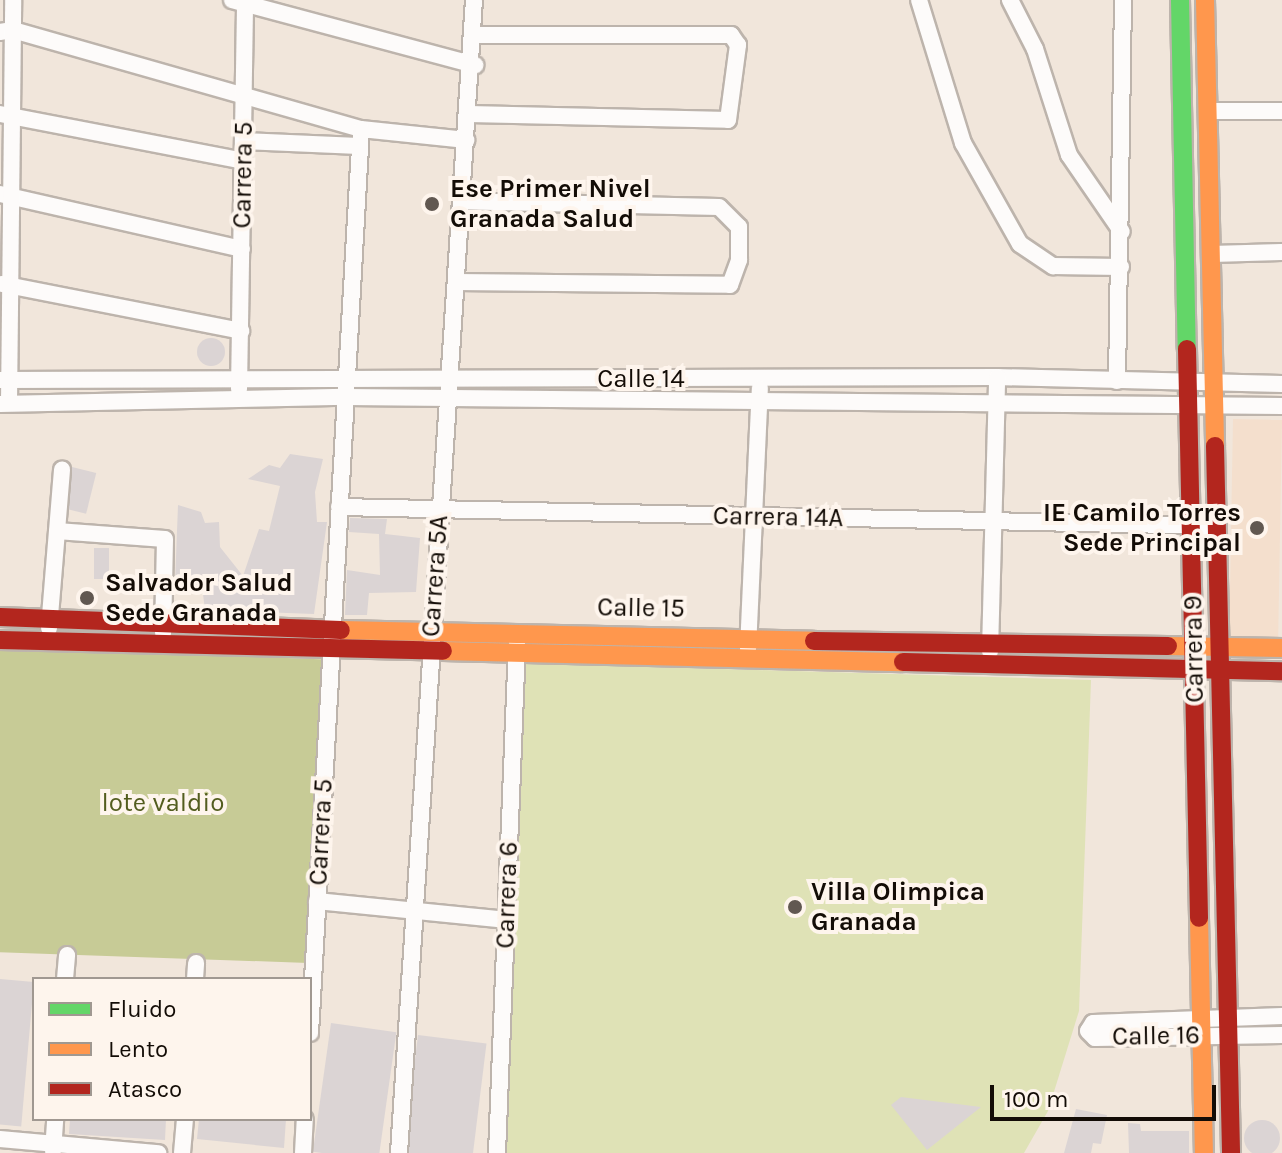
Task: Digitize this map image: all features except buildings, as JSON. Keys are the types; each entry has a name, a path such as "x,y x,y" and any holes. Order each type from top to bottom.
{"street":[{"path":"5,404 6,31 13,0"},
{"name":"Carrera 5A","path":"399,1153 430,633 461,201 475,65 474,0"},
{"path":"919,0 963,143 1026,252 1053,266 1121,267"},
{"path":"1010,0 1035,49 1069,155 1122,232"},
{"path":"1117,381 1122,232 1123,0"},
{"name":"Carrera 9","path":"1180,0 1204,1153"},
{"name":"Carrera 9","path":"1205,0 1231,1153"},
{"path":"240,1 475,65"},
{"name":"Carrera 5","path":"238,398 244,97 240,1"},
{"path":"6,31 361,129 466,140"},
{"path":"469,114 728,120 738,45 731,35 474,35"},
{"path":"1208,111 1282,111"},
{"path":"6,113 243,161"},
{"name":"Carrera 5","path":"312,995 361,129"},
{"path":"243,141 359,146"},
{"path":"6,192 242,249"},
{"path":"456,282 730,285 739,260 739,227 719,207 461,201"},
{"path":"1211,254 1282,252"},
{"path":"5,283 241,331"},
{"path":"989,664 997,377"},
{"name":"Calle 14","path":"5,380 997,377 1214,385 1282,384"},
{"path":"747,659 761,379"},
{"name":"Calle 14","path":"5,404 346,397 760,398 1282,406"},
{"path":"48,643 62,470"},
{"name":"Carrera 14A","path":"339,507 1217,526"},
{"path":"57,531 165,539 162,646"},
{"name":"Calle 15","path":"0,617 163,626 517,636 749,636 1282,648"},
{"name":"Carrera 6","path":"497,1153 517,636"},
{"name":"Calle 15","path":"0,640 516,656 1282,671"},
{"path":"317,901 507,920"},
{"path":"65,977 67,955"},
{"name":"Calle 16","path":"1228,1026 1282,1016"},
{"name":"Calle 16","path":"1201,1026 1095,1038 1088,1031 1093,1023 1228,1026 1282,1035"},
{"path":"53,1148 55,1121"},
{"path":"182,1153 185,1121"},
{"path":"303,1153 305,1121"},
{"path":"0,1139 53,1148 158,1153"}],"shaded area":[{"name":"IE Camilo Torres Sede Principal","path":"1233,419 1282,420 1278,638 1229,637"}],"green space":[{"name":"lote valdio","path":"0,648 326,659 315,963 0,952"},
{"name":"Villa Olimpica Granada","path":"526,663 1091,680 1079,1011 1048,1111 1024,1153 498,1153 512,791"}],"traffic: fast":[{"path":"1180,0 1187,349"}],"traffic: slow":[{"path":"1205,0 1215,446"},
{"path":"341,630 814,641"},
{"path":"1168,646 1282,648"},
{"path":"443,651 903,662"},
{"path":"1199,918 1204,1153"}],"traffic: jam":[{"path":"1187,349 1199,918"},
{"path":"1215,446 1231,1153"},
{"path":"0,617 341,630"},
{"path":"0,640 443,651"},
{"path":"814,641 1168,646"},
{"path":"903,662 1282,671"}],"place":[{"name":"Ese Primer Nivel Granada Salud","path":"432,204"},
{"name":"IE Camilo Torres Sede Principal","path":"1257,528"},
{"name":"Salvador Salud Sede Granada","path":"87,598"},
{"name":"Villa Olimpica Granada","path":"795,907"}]}
